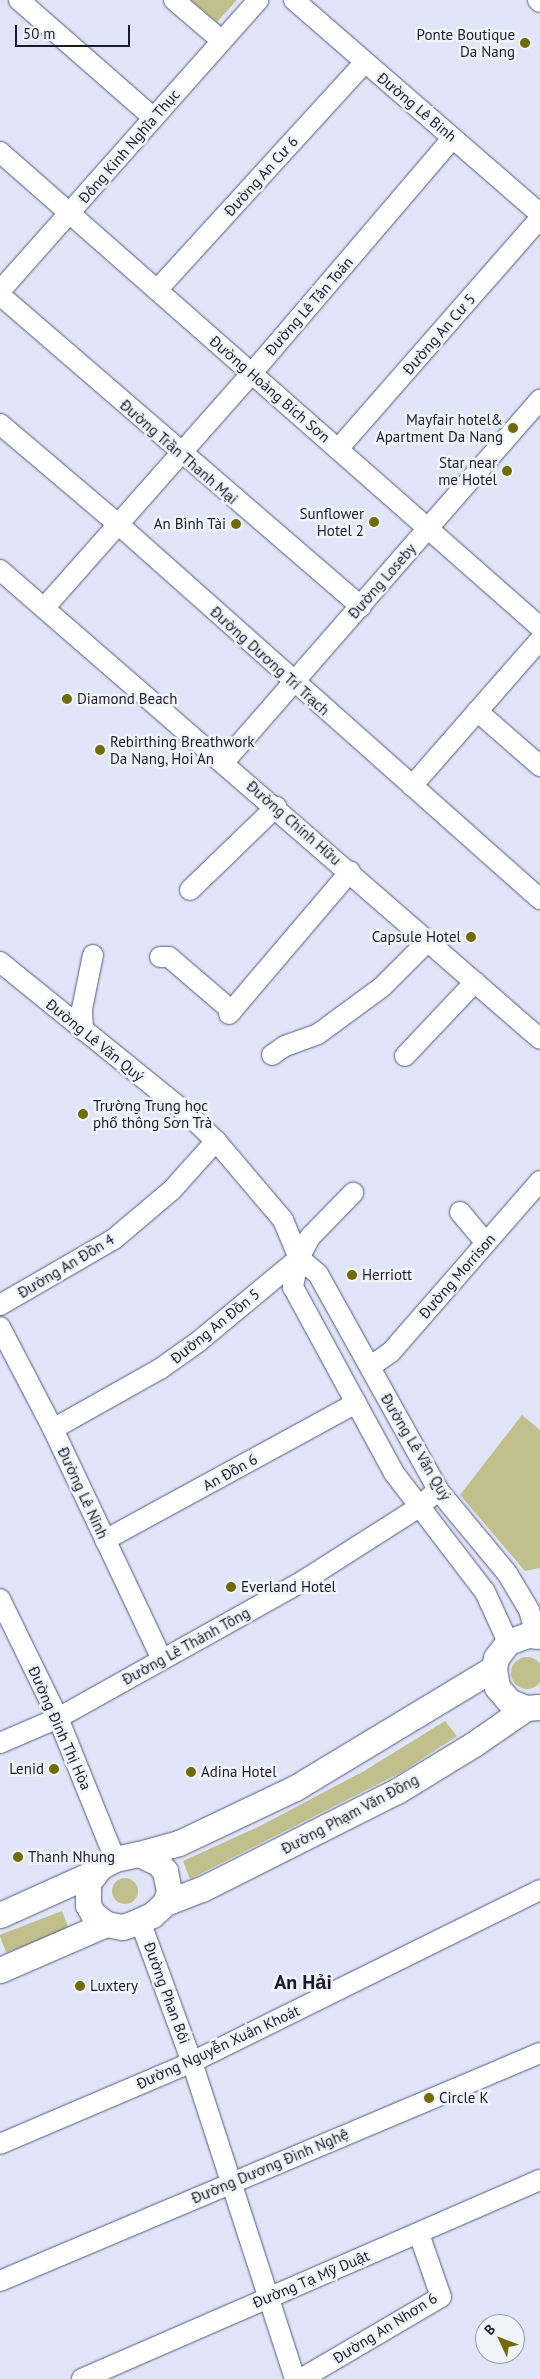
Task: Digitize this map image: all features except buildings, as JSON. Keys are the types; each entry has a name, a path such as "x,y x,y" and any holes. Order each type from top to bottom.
{"main road":[{"path":"536,1708 502,1695 494,1668 501,1649 508,1642 526,1634 538,1635"},
{"path":"0,1915 93,1873 115,1859 179,1843 296,1788 494,1668"},
{"name":"Đường Phạm Văn Đồng","path":"165,1903 202,1889 397,1791 536,1708"},
{"path":"93,1873 86,1894 88,1905 93,1914 106,1924 122,1927 140,1921 165,1903 169,1892 165,1871 158,1863 139,1854"},
{"path":"0,1970 106,1924"}],"street":[{"path":"19,0 154,118"},
{"path":"174,0 222,41"},
{"name":"Đông Kinh Nghĩa Thục","path":"0,291 258,0"},
{"name":"Đường Lê Binh","path":"294,0 364,63 540,214"},
{"name":"Đường An Cư 6","path":"157,290 364,63"},
{"name":"Đường Lê Tân Toán","path":"44,607 252,373 453,138"},
{"name":"Đường Hoàng Bích Sơn","path":"0,152 429,527 540,627"},
{"name":"Đường An Cư 5","path":"338,448 540,218"},
{"name":"Đường Trần Thanh Mại","path":"0,295 180,454 361,607"},
{"name":"Đường Loseby","path":"224,762 540,400"},
{"name":"Đường Dương Trí Trạch","path":"0,424 118,524 293,683 540,899"},
{"name":"Đường Chính Hữu","path":"0,570 276,807 540,1039"},
{"path":"412,786 540,640"},
{"path":"477,711 540,766"},
{"path":"190,890 276,807"},
{"path":"160,957 169,957 230,1012 350,872"},
{"path":"272,1055 285,1046 318,1034 382,986 428,941"},
{"path":"83,1030 82,1009 93,955"},
{"name":"Đường Lê Văn Quý","path":"0,962 216,1141 283,1220 299,1258 318,1274 371,1366 438,1490 507,1573 529,1610 538,1635"},
{"path":"405,1056 475,982"},
{"name":"Đường An Đồn 4","path":"0,1305 114,1240 172,1190 216,1141"},
{"name":"Đường Morrison","path":"371,1366 391,1352 540,1181"},
{"name":"Đường An Đồn 5","path":"53,1429 160,1369 299,1258 310,1237 353,1193"},
{"path":"460,1212 486,1243"},
{"name":"Đường Lê Văn Quý","path":"299,1258 293,1287 394,1474 484,1592 508,1642"},
{"name":"Đường Lê Ninh","path":"0,1327 53,1429 162,1660"},
{"name":"An Đồn 6","path":"105,1540 356,1403"},
{"name":"Đường Lê Thánh Tông","path":"0,1743 58,1718 303,1581 419,1507 438,1490"},
{"name":"Đường Đinh Thị Hòa","path":"0,1599 58,1718 115,1859"},
{"name":"Đường Nguyễn Xuân Khoát","path":"0,2144 192,2062 540,1890"},
{"name":"Đường Phan Bôi","path":"140,1921 192,2062 270,2296 295,2379"},
{"name":"Đường Dương Đình Nghệ","path":"0,2281 540,2053"},
{"name":"Đường Tạ Mỹ Duật","path":"82,2379 113,2373 270,2296 419,2234 540,2180"},
{"name":"Đường An Nhơn 6","path":"300,2379 441,2297 419,2234"}],"shaded area":[{"path":"191,0 237,0 217,22"},
{"path":"522,1415 540,1430 540,1568 525,1571 460,1495"},
{"path":"527,1657 533,1658 538,1662 542,1667 542,1679 538,1684 533,1688 527,1689 521,1688 516,1684 512,1679 511,1673 512,1667 516,1662 521,1658"},
{"path":"445,1721 457,1736 402,1772 190,1879 183,1861 260,1826 364,1771"},
{"path":"125,1878 134,1882 138,1891 134,1900 125,1904 116,1900 112,1891 116,1882"},
{"path":"62,1911 69,1929 6,1953 0,1935"}],"place":[{"name":"Ponte Boutique Da Nang","path":"525,43"},
{"name":"Mayfair hotel& Apartment Da Nang","path":"513,428"},
{"name":"Star near me Hotel","path":"507,471"},
{"name":"Sunflower Hotel 2","path":"374,522"},
{"name":"An Bình Tài","path":"236,524"},
{"name":"Diamond Beach","path":"67,699"},
{"name":"Rebirthing Breathwork Da Nang, Hoi An","path":"100,750"},
{"name":"Capsule Hotel","path":"471,937"},
{"name":"Trường Trung học phổ thông Sơn Trà","path":"83,1114"},
{"name":"Herriott","path":"352,1275"},
{"name":"Everland Hotel","path":"231,1587"},
{"name":"Lenid","path":"54,1769"},
{"name":"Adina Hotel","path":"191,1772"},
{"name":"Thanh Nhung","path":"18,1857"},
{"name":"Luxtery","path":"80,1986"},
{"name":"Circle K","path":"429,2098"}],"district":[{"name":"An Hải","path":"303,1982"}]}
